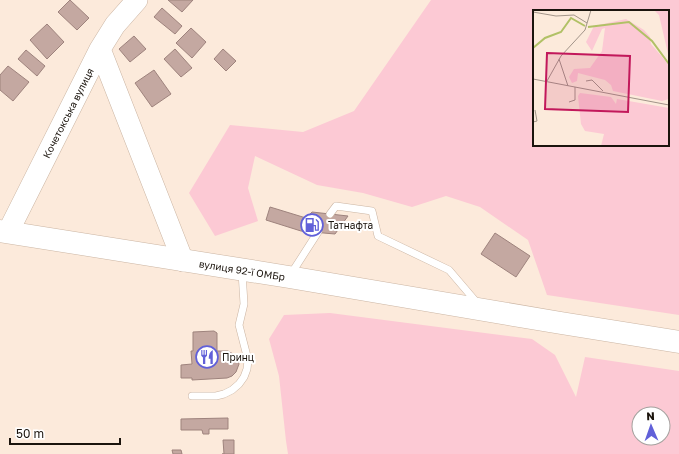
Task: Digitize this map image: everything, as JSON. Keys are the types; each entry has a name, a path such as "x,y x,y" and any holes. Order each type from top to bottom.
{"highway":[{"name":"вулиця 92-ї ОМБр","path":"4,231 679,342"}],"main road":[{"name":"Кочетокська вулиця","path":"4,231 100,49 115,25 137,0"},
{"path":"100,49 183,261"}],"lane":[{"path":"330,214 336,206 372,211 378,236 448,270 483,310"},
{"path":"289,277 318,232"},
{"path":"192,396 216,396 224,394 232,390 244,377 248,360 239,325 244,304 242,270"}],"shaded area":[{"path":"431,0 679,0 679,315 547,295 528,240 480,207 446,196 412,207 363,193 317,185 255,156 248,188 258,221 215,236 189,193 230,125 303,132 354,111"},
{"path":"330,313 532,339 555,355 576,397 585,357 679,371 679,454 288,454 279,376 269,339 284,315"}],"building":[{"path":"70,0 89,18 77,30 58,12"},
{"path":"168,0 193,0 182,12"},
{"path":"162,8 182,26 175,34 154,17"},
{"path":"47,24 64,42 47,59 30,40"},
{"path":"191,28 206,42 192,58 176,43"},
{"path":"134,36 146,49 130,62 119,49"},
{"path":"175,49 192,68 181,77 164,59"},
{"path":"223,49 236,61 226,71 214,59"},
{"path":"26,50 45,66 37,76 18,59"},
{"path":"8,66 29,82 13,101 0,90 0,75"},
{"path":"154,70 171,94 152,107 135,83"},
{"name":"Татнафта","path":"270,207 306,218 312,212 348,216 335,234 301,231 266,220"},
{"path":"495,233 530,256 516,277 481,254"},
{"path":"214,331 217,333 217,351 228,351 237,358 239,364 236,372 227,378 192,380 192,378 181,378 181,365 192,364 191,351 193,351 193,332"},
{"path":"228,418 228,429 209,429 209,434 203,434 202,430 181,430 181,419"},
{"path":"223,440 234,440 234,454 224,454"},
{"path":"172,450 181,450 182,454 173,454"}],"place":[{"name":"Татнафта","path":"312,225"},
{"name":"Принц","path":"207,357"}]}
